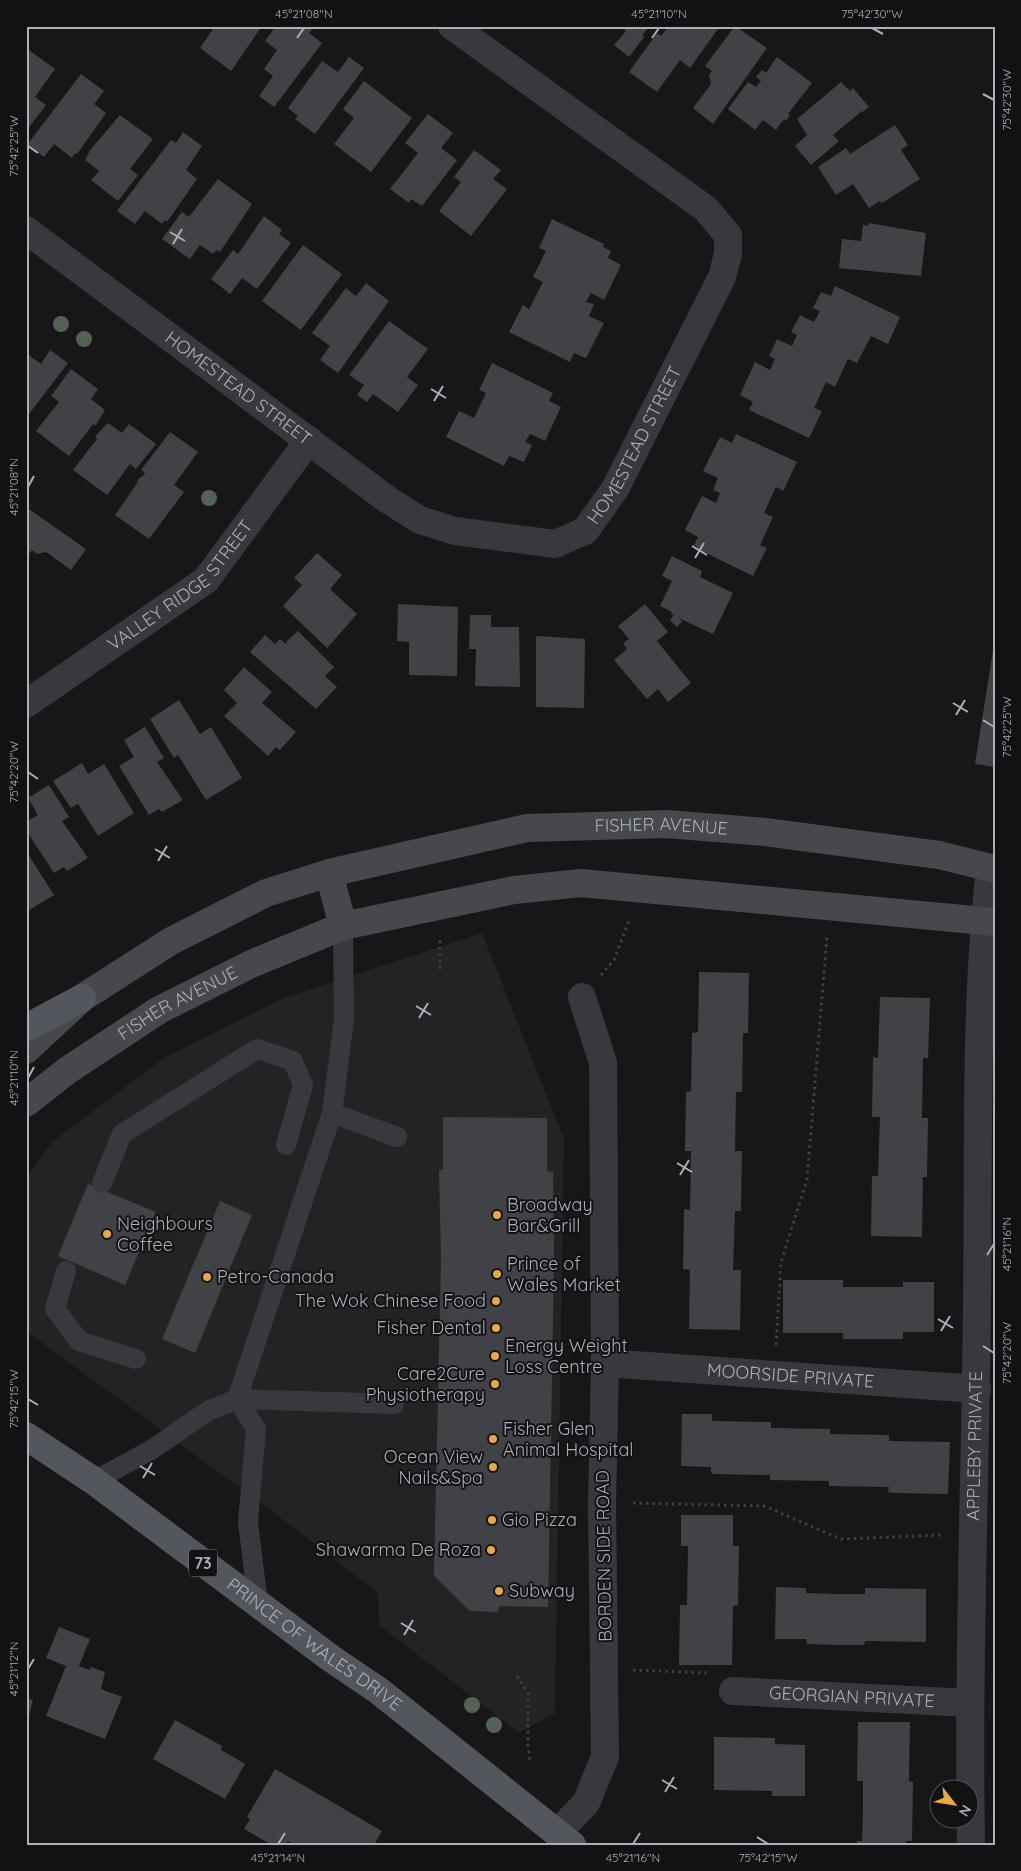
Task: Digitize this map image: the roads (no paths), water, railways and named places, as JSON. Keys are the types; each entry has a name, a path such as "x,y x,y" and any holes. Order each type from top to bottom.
{"main road":[{"name":"FISHER AVENUE","path":"26,1050 82,998 171,941 266,893 329,873 527,828 667,824 775,833 939,855 992,868"},
{"path":"329,873 343,926"},
{"name":"FISHER AVENUE","path":"26,1103 68,1070 159,1010 251,964 343,926 514,890 581,883 989,922"},
{"path":"26,1028 82,998"},
{"name":"PRINCE OF WALES DRIVE","path":"26,1436 94,1481 378,1691 564,1839"}],"street":[{"name":"HOMESTEAD STREET","path":"26,230 388,500 420,520 455,531 555,544 585,531 615,489 722,277 728,254 728,235 706,209 452,26"},
{"name":"VALLEY RIDGE STREET","path":"26,704 206,580 309,440"},
{"name":"APPLEBY PRIVATE","path":"971,1845 969,1703 976,1389 980,986 989,922 992,868"},
{"name":"BORDEN SIDE ROAD","path":"564,1839 586,1802 605,1757 602,1503 605,1363 603,1063 582,996"},
{"name":"MOORSIDE PRIVATE","path":"605,1363 976,1389"},
{"name":"GEORGIAN PRIVATE","path":"733,1691 969,1703"}],"lane":[{"path":"237,1399 332,1113 344,1019 343,926"},
{"path":"102,1183 122,1134 257,1048 293,1061 303,1085 286,1145"},
{"path":"332,1113 397,1137"},
{"path":"66,1270 55,1309 79,1342 136,1359"},
{"path":"237,1399 256,1429 248,1522 258,1604"},
{"path":"94,1481 152,1450 208,1411 237,1399 394,1404"}],"place":[{"name":"Broadway Bar&Grill","path":"497,1215"},
{"name":"Neighbours Coffee","path":"107,1234"},
{"name":"Prince of Wales Market","path":"497,1274"},
{"name":"Petro-Canada","path":"207,1277"},
{"name":"The Wok Chinese Food","path":"496,1301"},
{"name":"Fisher Dental","path":"496,1328"},
{"name":"Energy Weight Loss Centre","path":"495,1356"},
{"name":"Care2Cure Physiotherapy","path":"495,1384"},
{"name":"Fisher Glen Animal Hospital","path":"493,1439"},
{"name":"Ocean View Nails&Spa","path":"493,1467"},
{"name":"Gio Pizza","path":"492,1520"},
{"name":"Shawarma De Roza","path":"491,1550"},
{"name":"Subway","path":"499,1591"}]}
